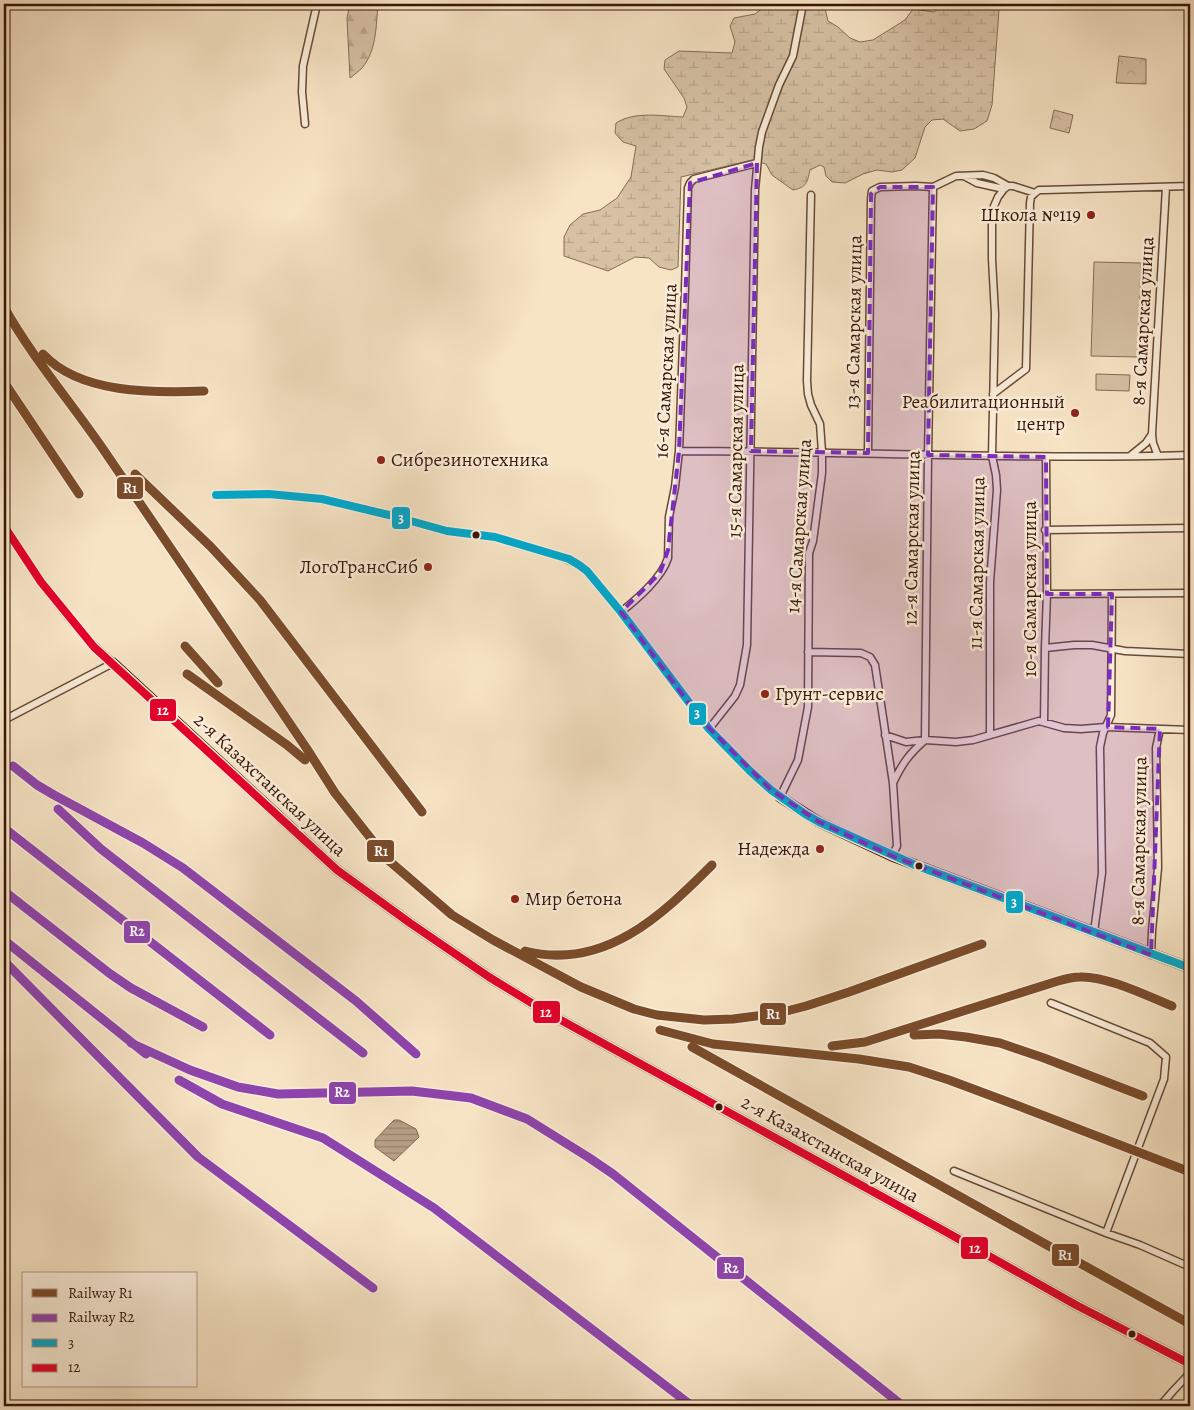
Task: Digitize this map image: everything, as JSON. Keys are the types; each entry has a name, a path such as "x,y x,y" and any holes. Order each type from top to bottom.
{"street":[{"path":"305,124 302,92 303,66 316,4"},
{"name":"15-я Самарская улица","path":"709,729 735,696 740,685 747,645 757,163 762,132 779,85 793,56 803,4"},
{"name":"16-я Самарская улица","path":"621,612 636,600 660,573 668,558 669,517 675,488 679,451 688,188 694,179 757,163"},
{"path":"933,187 956,176 983,175 994,178 1006,188 1013,186 1034,192 1044,190 1190,186"},
{"name":"13-я Самарская улица","path":"868,453 872,191 880,187 933,187"},
{"name":"12-я Самарская улица","path":"925,740 933,187"},
{"name":"8-я Самарская улица","path":"1158,456 1152,434 1166,187"},
{"name":"11-я Самарская улица","path":"990,735 990,582 997,490 992,456 995,314 992,218 998,197 1006,188"},
{"path":"993,394 1026,369 1030,203 1034,192"},
{"name":"14-я Самарская улица","path":"780,797 798,760 805,732 808,707 809,553 813,541 822,473 820,424 811,405 807,388 811,195"},
{"path":"1130,456 1152,434"},
{"path":"679,451 1046,457 1190,455"},
{"name":"10-я Самарская улица","path":"1044,722 1044,648 1047,594 1046,457"},
{"path":"216,495 269,494 322,499 447,531 495,537 559,556 579,565 587,571 621,612 686,701 709,729 780,797 820,822 892,856 1190,968"},
{"name":"2-я Казахстанская улица","path":"4,526 41,582 94,647 338,870 410,923 489,977 556,1018 1076,1304 1190,1364"},
{"path":"1046,530 1190,528"},
{"path":"1047,594 1190,593"},
{"path":"1094,932 1102,873 1100,747 1111,716 1112,594"},
{"path":"1044,648 1092,645 1125,652 1190,654"},
{"path":"808,652 861,653 870,657 875,665 893,783 897,846 892,856"},
{"path":"4,720 113,663"},
{"path":"885,735 906,742 925,740 956,742 973,740 1033,722 1044,722 1058,727 1080,729 1106,727 1190,730"},
{"name":"8-я Самарская улица","path":"1152,954 1152,931 1158,868 1156,748 1160,729"},
{"path":"893,783 900,767 912,751 925,740"},
{"path":"1051,1003 1150,1044 1166,1057 1164,1079 1106,1233"},
{"path":"954,1171 1140,1245 1190,1268"},
{"path":"1160,1406 1190,1373"}],"highlighted area":[{"path":"757,163 751,451 868,453 871,194 880,187 933,187 928,455 1046,457 1047,594 1112,594 1108,727 1160,729 1151,955 892,856 819,822 771,790 702,721 621,612 660,573 668,550 679,451 690,183"}],"green space":[{"path":"350,4 378,4 375,37 371,53 362,68 350,78 347,18"},
{"path":"768,4 824,4 828,21 850,38 860,42 873,40 905,20 913,9 934,12 945,4 996,4 999,10 992,105 987,121 974,129 960,131 943,119 932,120 925,127 915,158 902,170 892,172 877,170 863,174 845,183 832,182 826,176 824,167 820,165 810,170 804,186 793,190 772,175 766,164 752,160 681,177 678,267 671,270 659,267 649,258 635,257 608,271 564,256 564,237 570,225 583,214 600,210 617,198 631,177 636,146 623,142 615,133 616,123 623,119 640,116 683,117 687,107 684,98 664,69 665,60 679,51 732,53 735,42 730,26 734,18 755,14"},
{"path":"1119,56 1146,59 1146,84 1116,83"},
{"path":"1054,110 1073,115 1069,133 1050,128"},
{"path":"1094,262 1141,263 1138,357 1091,356"},
{"path":"1096,374 1130,375 1129,391 1096,390"}],"shaded area":[{"path":"394,1120 399,1120 416,1129 419,1137 394,1161 375,1147 375,1140"}],"rail line":[{"name":"R1","path":"4,307 27,344 154,524 335,793 387,859 452,915 493,940 581,987 634,1009 657,1015 704,1020 733,1019 779,1013 806,1006 982,944"},
{"name":"R1","path":"43,354 58,367 77,377 97,384 140,391 204,391"},
{"name":"R1","path":"4,382 79,494"},
{"name":"R1","path":"135,474 211,547 260,600 422,812"},
{"name":"R1","path":"185,646 218,683"},
{"name":"R1","path":"187,674 287,745 305,760"},
{"name":"R2","path":"13,766 37,785 143,843 183,868 356,1001 416,1054"},
{"name":"R2","path":"58,809 101,849 363,1053"},
{"name":"R2","path":"4,828 270,1035"},
{"name":"R1","path":"525,951 554,955 580,953 605,946 629,935 672,903 712,865"},
{"name":"R2","path":"4,891 109,973 131,988 203,1027"},
{"name":"R2","path":"4,940 146,1054"},
{"name":"R2","path":"4,961 198,1157 373,1288"},
{"name":"R1","path":"832,1046 865,1042 1075,977 1114,983 1172,1006"},
{"name":"R1","path":"660,1030 713,1044 859,1059 909,1067 1016,1105 1190,1172"},
{"name":"R1","path":"914,1035 939,1034 1000,1043 1143,1096"},
{"name":"R2","path":"131,1043 190,1070 238,1087 278,1094 412,1091 471,1098 527,1119 613,1174 903,1406"},
{"name":"R1","path":"692,1047 1190,1324"},
{"name":"R2","path":"179,1080 222,1104 323,1138 434,1208 692,1406"}],"transit line":[{"name":"3","path":"216,495 269,494 322,499 447,531 495,537 569,559 587,571 621,612 709,729 771,790 805,814 915,865 1190,968"},
{"name":"12","path":"4,526 41,582 94,647 337,870 410,923 489,977 548,1013 1076,1305 1190,1364"}],"place":[{"name":"Школа №119","path":"1091,215"},
{"name":"Реабилитационный центр","path":"1075,413"},
{"name":"Сибрезинотехника","path":"381,460"},
{"name":"ЛогоТрансСиб","path":"428,567"},
{"name":"Грунт-сервис","path":"765,694"},
{"name":"Надежда","path":"820,849"},
{"name":"Мир бетона","path":"515,899"}]}
